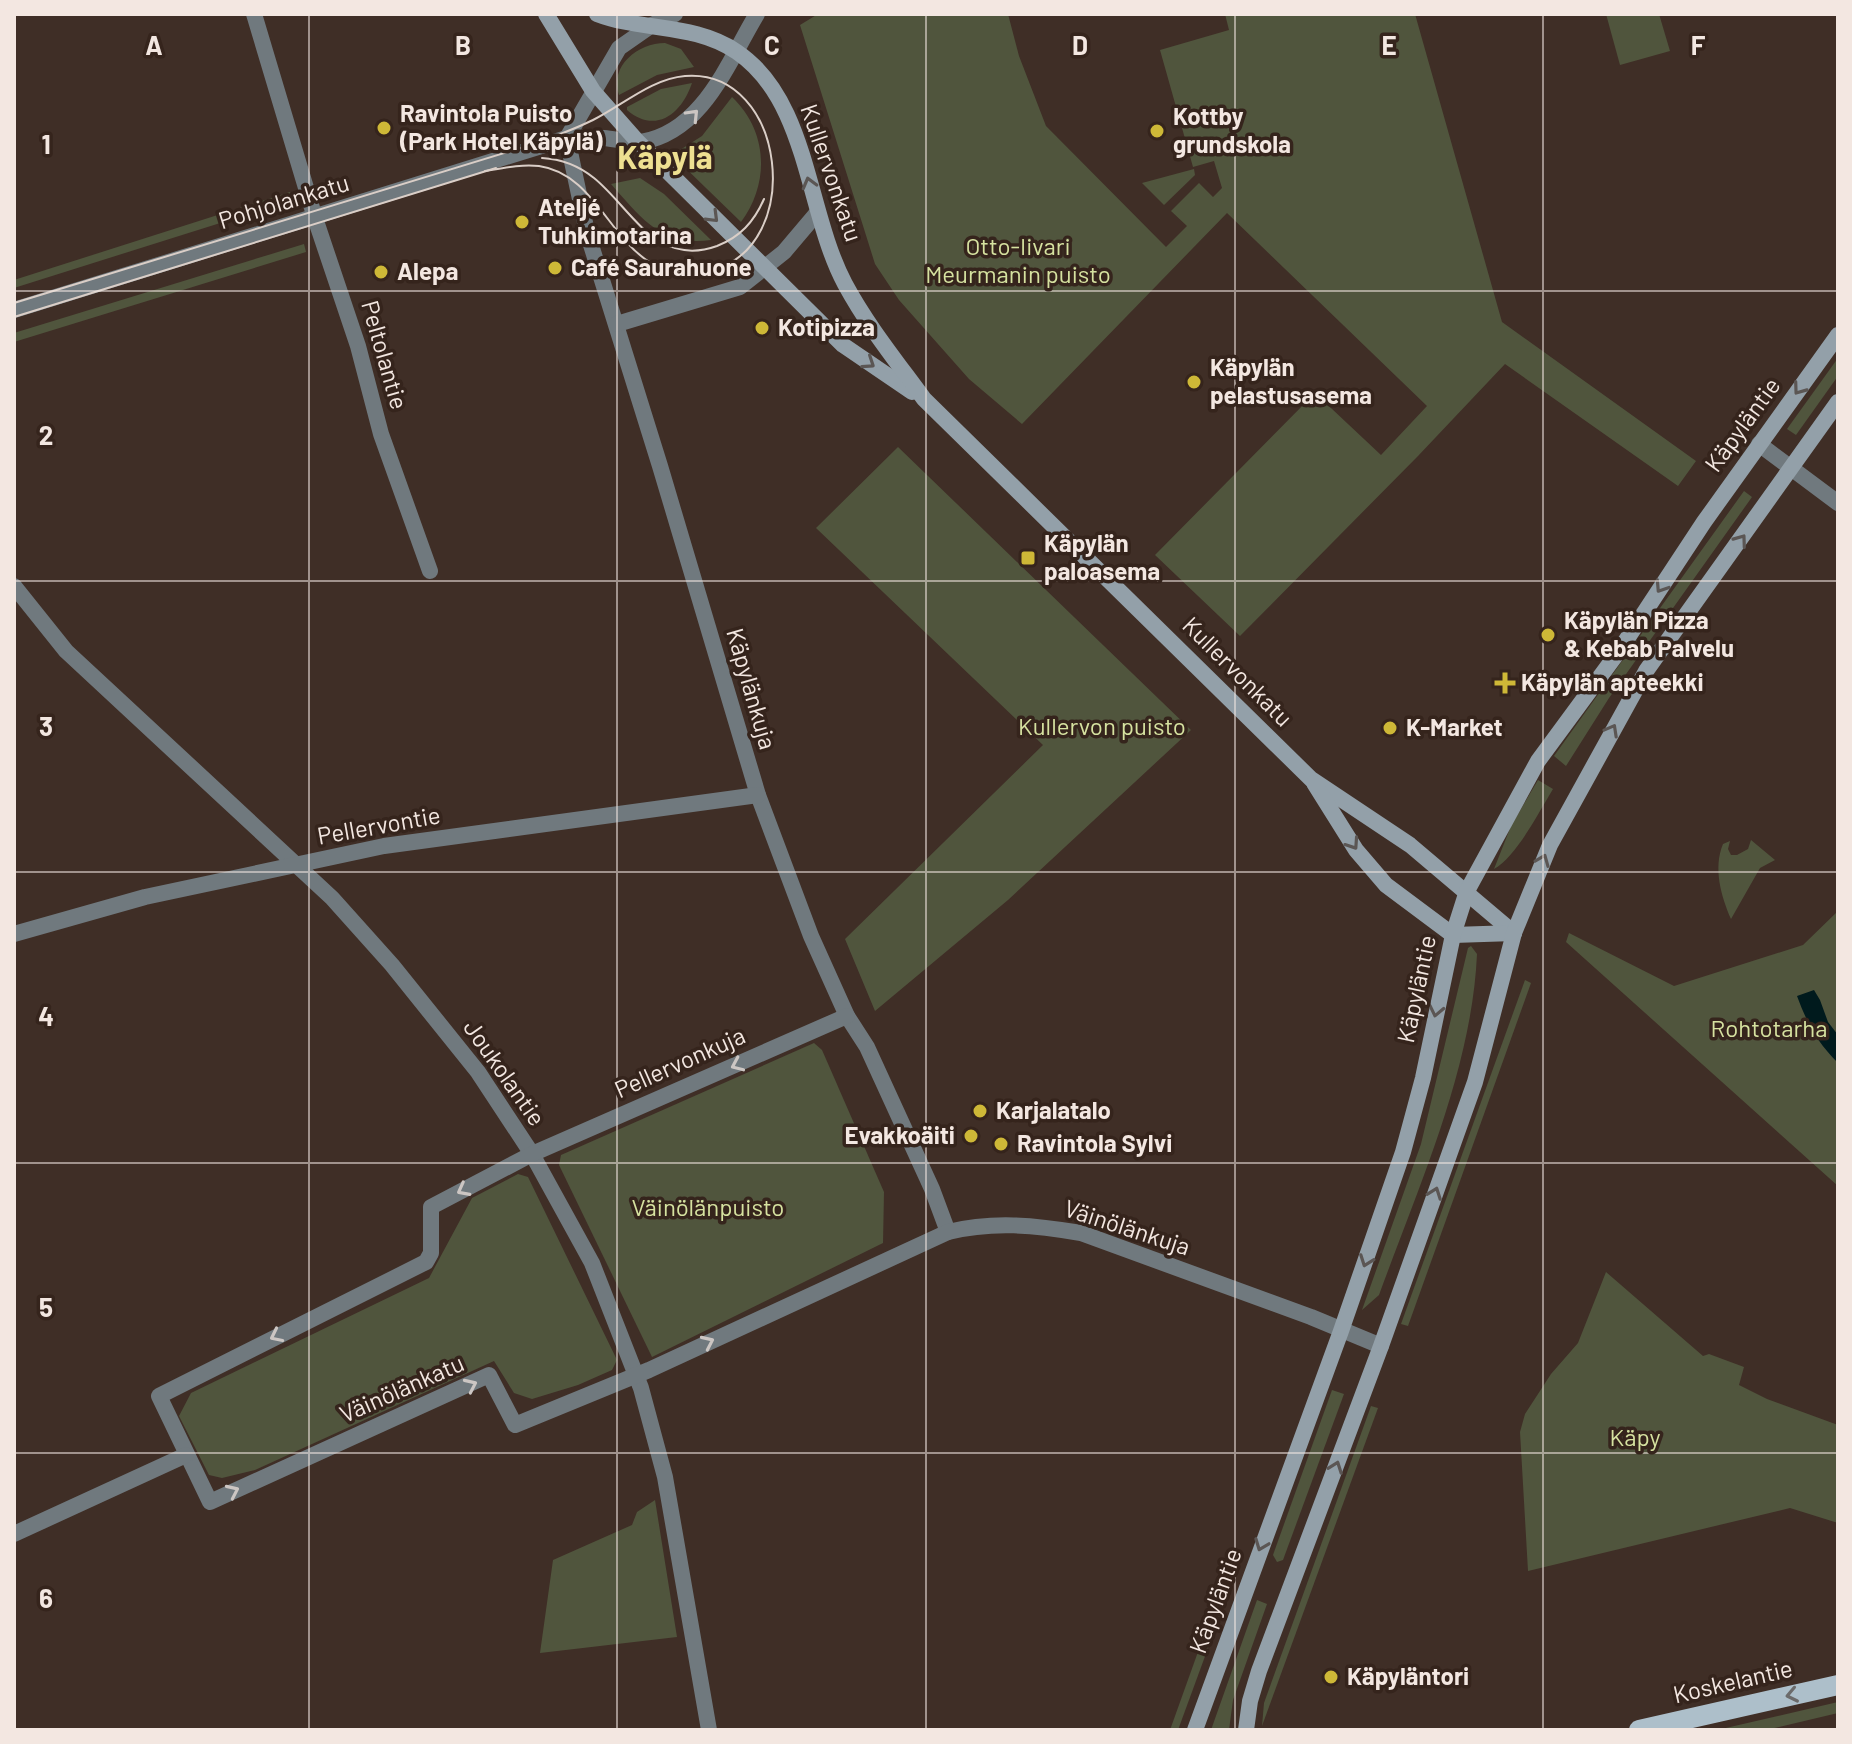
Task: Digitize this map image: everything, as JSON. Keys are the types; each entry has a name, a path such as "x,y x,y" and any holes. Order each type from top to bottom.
{"main road":[{"name":"Kullervonkatu","path":"546,14 593,91 638,142 843,345 924,399"},
{"name":"Kullervonkatu","path":"597,14 709,38 736,51 774,89 785,109 817,213 844,283 924,399 1311,779 1410,845 1514,933"},
{"name":"Käpyläntie","path":"1195,1730 1403,1152 1423,1078 1453,935 1467,891 1538,761 1619,651 1704,522 1838,335"},
{"path":"1246,1730 1259,1671 1381,1346 1475,1082 1514,933 1550,845 1646,671 1838,402"},
{"name":"Kullervonkatu","path":"1311,779 1356,850 1386,885 1453,935"},
{"path":"1453,935 1514,933"},
{"name":"Koskelantie","path":"1639,1730 1838,1685"}],"street":[{"name":"Peltolantie","path":"254,14 315,218 358,346 381,434 430,571"},
{"path":"567,138 619,48 652,25 675,14"},
{"name":"Pohjolankatu","path":"14,310 567,138 638,142 668,134 688,121 709,95 757,14"},
{"name":"Käpylänkuja","path":"567,138 587,232 758,795 809,931 847,1016 867,1047 932,1189 948,1232"},
{"path":"617,324 740,287 765,270 817,213"},
{"path":"1759,444 1838,503"},
{"name":"Joukolantie","path":"14,586 66,651 332,898 402,976 478,1072 532,1154 592,1263 637,1374 665,1477 709,1730"},
{"name":"Pellervontie","path":"14,934 145,897 384,846 758,795"},
{"name":"Pellervonkuja","path":"532,1154 847,1016"},
{"name":"Väinölänkatu","path":"532,1154 431,1207 431,1253 426,1262 159,1396 186,1455 210,1502 489,1375 515,1425 637,1374"},
{"name":"Väinölänkuja","path":"637,1374 948,1232 981,1224 1043,1227 1081,1233 1311,1317 1381,1346"},
{"path":"14,1534 186,1455"}],"green space":[{"name":"Otto-Iivari Meurmanin puisto","path":"818,14 1008,14 1019,56 1046,126 1166,247 1187,226 1171,211 1199,183 1213,197 1222,188 1214,161 1193,167 1160,50 1229,30 1225,14 1415,14 1502,322 1696,461 1678,486 1505,364 1240,636 1155,555 1315,393 1381,455 1427,406 1227,213 1022,424 969,379 899,300 875,264 800,25"},
{"path":"1606,14 1659,14 1670,51 1620,65"},
{"path":"665,43 681,49 694,67 657,75 619,95 618,75 628,58 645,47"},
{"path":"692,83 682,103 667,117 648,121 627,110 627,107 661,89"},
{"path":"732,97 753,125 761,158 757,191 741,222 672,155 702,136"},
{"path":"1194,169 1195,175 1164,205 1142,183"},
{"path":"640,178 664,194 711,240 679,239 666,234 643,219 611,184"},
{"path":"290,192 293,200 14,288 14,280"},
{"path":"304,244 306,252 14,342 14,333"},
{"path":"1838,358 1838,376 1796,435 1787,429"},
{"name":"Kullervon puisto","path":"898,447 1191,730 1008,900 875,1011 845,939 1043,745 816,528"},
{"path":"1744,491 1752,497 1609,698 1566,766 1554,756"},
{"path":"1538,780 1553,789 1511,855 1494,869 1511,826"},
{"path":"1751,840 1775,860 1760,868 1731,919 1720,882 1720,853 1723,844 1730,841 1728,849 1731,855 1737,855 1748,849"},
{"name":"Rohtotarha","path":"1838,911 1838,1186 1566,942 1569,933 1674,986 1803,945"},
{"path":"1471,946 1477,954 1473,997 1465,1041 1441,1128 1379,1295 1362,1310 1421,1144 1468,948"},
{"path":"1525,980 1531,983 1408,1326 1401,1324"},
{"name":"Väinölänpuisto","path":"814,1043 822,1050 884,1192 883,1243 652,1357 559,1165 561,1155"},
{"path":"518,1174 528,1177 617,1360 612,1370 578,1385 532,1399 514,1393 494,1361 255,1470 222,1478 209,1475 179,1416 191,1393 429,1278 472,1198"},
{"name":"Käpy","path":"1606,1272 1703,1356 1709,1354 1744,1367 1739,1385 1767,1399 1838,1425 1838,1523 1790,1508 1528,1571 1520,1432 1525,1414 1551,1374 1578,1343"},
{"path":"1332,1390 1344,1394 1283,1560 1277,1562 1273,1555"},
{"path":"1371,1406 1378,1408 1262,1726 1264,1703"},
{"path":"655,1500 677,1637 540,1653 553,1560 632,1525 637,1512"},
{"path":"1218,1596 1226,1599 1178,1730 1170,1730"},
{"path":"1257,1600 1267,1604 1233,1700 1229,1730 1211,1730"},
{"path":"1838,1702 1838,1713 1766,1730 1717,1730"}],"water":[{"path":"1814,990 1828,1022 1838,1035 1838,1063 1813,1032 1797,996"}],"tram line":[{"path":"14,303 537,143 593,120 660,82 685,76 719,81 745,100 763,128 772,162 771,197 761,229 741,255 711,270 679,273 654,265 634,250 583,190 563,174 539,166 485,171"},
{"path":"542,158 563,162 588,174 646,232 677,249 696,251 733,238 751,222 764,199"},
{"path":"14,317 496,168"}],"place":[{"name":"Ravintola Puisto (Park Hotel Käpylä)","path":"384,128"},
{"name":"Kottby grundskola","path":"1157,131"},
{"name":"Ateljé Tuhkimotarina","path":"522,222"},
{"name":"Café Saurahuone","path":"555,268"},
{"name":"Alepa","path":"381,272"},
{"name":"Kotipizza","path":"762,328"},
{"name":"Käpylän pelastusasema","path":"1194,382"},
{"name":"Käpylän paloasema","path":"1028,558"},
{"name":"Käpylän Pizza & Kebab Palvelu","path":"1548,635"},
{"name":"Käpylän apteekki","path":"1505,683"},
{"name":"K-Market","path":"1390,728"},
{"name":"Karjalatalo","path":"980,1111"},
{"name":"Evakkoäiti","path":"971,1136"},
{"name":"Ravintola Sylvi","path":"1001,1144"},
{"name":"Käpyläntori","path":"1331,1677"}],"district":[{"name":"Käpylä","path":"665,158"}]}
